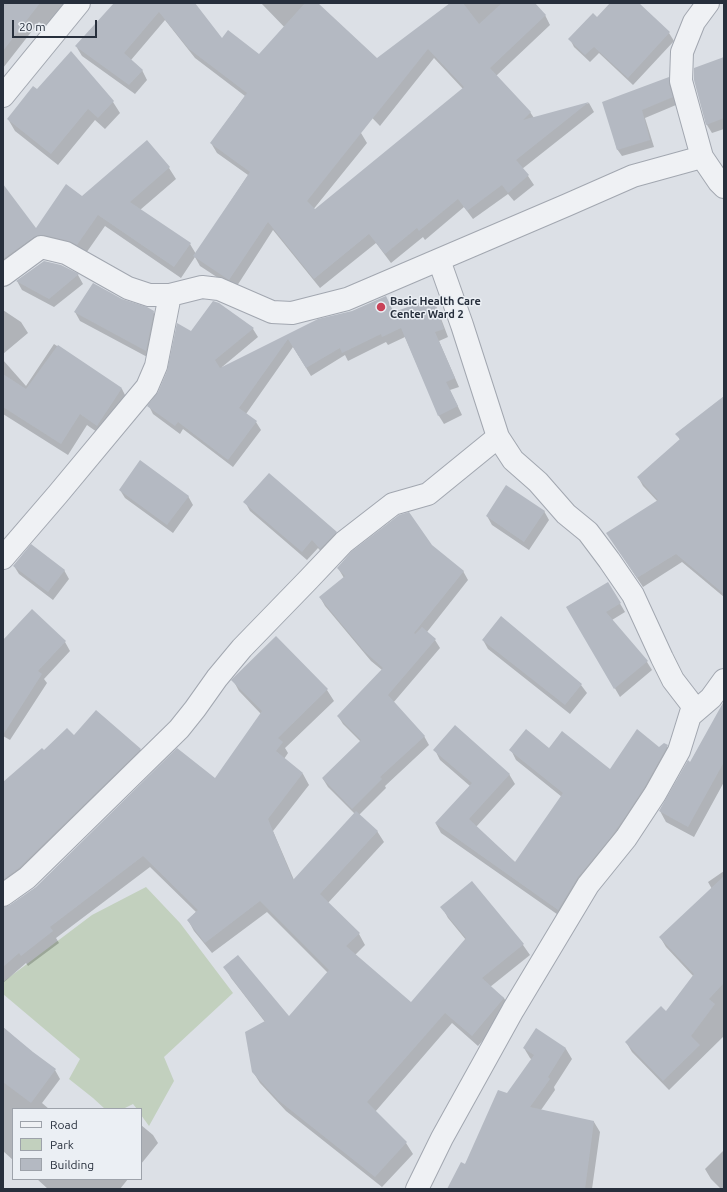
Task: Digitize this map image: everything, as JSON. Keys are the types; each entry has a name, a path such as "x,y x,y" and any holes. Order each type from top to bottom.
{"street":[{"path":"3,96 79,3"},
{"path":"708,3 690,12 682,52 681,81 702,157 724,187"},
{"path":"3,275 41,247 66,254 128,288 148,295 170,296 202,287 220,289 272,312 292,313 347,299 633,176 702,157"},
{"path":"417,1189 442,1138 512,1010 588,885 626,838 655,794 679,751 693,706 673,680 633,595 609,560 588,532 566,514 538,482 513,460 498,437 462,324 439,260"},
{"path":"3,558 147,387 156,366 170,296"},
{"path":"3,896 27,878 179,729 195,709 216,678 242,648 344,542 393,504 428,494 498,437"},
{"path":"690,716 711,698 724,680"}],"green space":[{"path":"146,887 180,923 233,993 164,1057 174,1081 149,1126 142,1116 142,1108 136,1108 133,1104 125,1108 104,1108 69,1079 80,1059 3,994 3,982 92,915"}],"building":[{"path":"3,3 40,3 3,51"},
{"path":"114,3 195,3 222,38 228,30 259,54 305,3 318,3 377,58 450,3 463,3 479,24 502,3 535,3 546,15 490,68 531,112 523,120 589,102 516,160 529,175 508,193 502,185 467,211 458,199 419,231 417,228 385,254 369,234 314,279 268,222 229,280 193,256 250,172 210,143 247,93 189,49 159,12 124,53 143,70 129,85 75,46","holes":["428,49 464,87 315,209 307,201"]},
{"path":"610,3 639,3 670,32 628,78 594,47 585,55 568,39 593,13 597,17"},
{"path":"71,51 114,101 98,118 88,109 51,154 7,119 33,86 37,89"},
{"path":"724,57 724,118 706,125 694,80 694,68"},
{"path":"669,77 669,84 673,97 642,110 650,140 617,150 602,102"},
{"path":"147,140 170,167 130,202 191,243 174,267 98,215 77,245 69,241 39,235 3,259 3,184 36,228 66,184 82,196"},
{"path":"44,261 61,265 79,274 49,299 16,281"},
{"path":"93,283 122,299 147,307 154,311 146,351 74,312"},
{"path":"386,296 395,315 394,312 433,298 444,329 435,332 455,378 446,382 458,406 438,416 401,328 382,337 381,334 342,353 340,348 306,368 288,339 239,408 257,421 228,460 178,422 175,426 147,406 158,392 167,371 177,323 191,331 213,301 219,303 254,328 215,360 220,368 318,319 352,311"},
{"path":"58,345 122,388 97,426 80,414 61,444 3,407 3,374 26,389"},
{"path":"724,396 724,594 676,554 637,578 606,533 658,500 637,477 680,439 675,434"},
{"path":"140,460 189,496 167,525 119,490"},
{"path":"269,473 337,532 320,549 312,540 302,552 243,502"},
{"path":"506,485 545,511 524,542 486,516"},
{"path":"409,512 432,545 464,571 414,633 415,634 422,627 436,639 388,695 425,736 380,777 382,779 352,809 322,778 361,740 337,716 383,668 365,652 319,597 345,576 337,568 352,551 399,515"},
{"path":"31,544 65,570 48,592 13,566"},
{"path":"608,582 621,603 606,612 648,661 614,689 566,607"},
{"path":"32,609 66,641 38,671 42,674 3,735 3,640"},
{"path":"501,616 582,684 565,705 482,640"},
{"path":"276,636 328,689 278,738 283,742 276,751 303,773 268,819 293,880 356,811 378,831 320,894 360,933 346,946 411,1002 466,938 440,907 472,881 524,944 482,978 504,998 472,1036 445,1013 367,1102 407,1142 375,1177 278,1100 252,1072 245,1032 265,1021 223,967 238,955 289,1016 329,970 260,901 205,943 187,920 198,910 143,856 50,927 53,931 21,956 19,953 3,967 3,907 10,905 36,887 177,748 215,778 262,711 231,680"},
{"path":"724,701 724,762 688,827 659,811 688,760 690,762"},
{"path":"96,710 141,749 19,868 3,880 3,782 42,748 44,750 67,728 74,735"},
{"path":"455,725 510,774 469,819 515,862 563,793 509,750 526,729 549,748 562,731 610,769 637,729 659,747 664,743 668,745 644,788 625,817 611,837 578,877 558,910 435,823 472,783 433,750"},
{"path":"724,876 724,983 709,999 715,1004 691,1036 700,1045 663,1081 625,1042 661,1006 666,1011 694,974 659,937"},
{"path":"3,1027 56,1069 31,1103 3,1082"},
{"path":"536,1028 566,1048 548,1077 550,1079 530,1107 594,1121 585,1189 447,1189 461,1162 465,1164 498,1090 507,1093 534,1055 523,1048"}],"place":[{"name":"Basic Health Care Center Ward 2","path":"381,307"}]}
